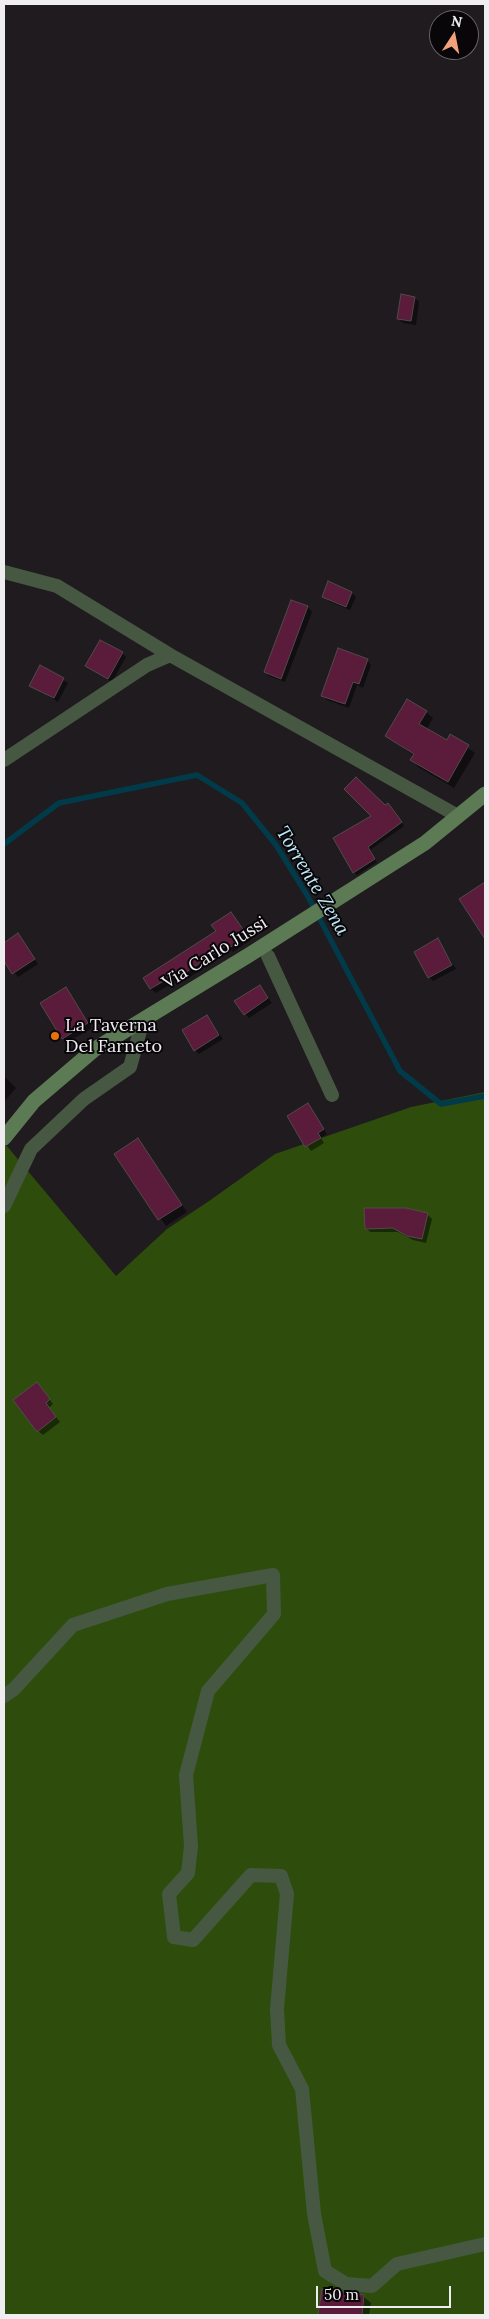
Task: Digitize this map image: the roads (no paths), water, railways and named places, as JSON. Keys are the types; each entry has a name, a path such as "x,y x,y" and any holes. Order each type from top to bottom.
{"street":[{"path":"4,572 57,586 170,655 458,816"},
{"path":"4,760 147,665 170,655"},
{"name":"Via Carlo Jussi","path":"4,1138 34,1101 95,1049 283,934 352,888 425,843 485,794"},
{"path":"268,956 332,1095"},
{"path":"4,1206 31,1149 84,1099 130,1067 143,1020"},
{"path":"4,1696 14,1689 73,1625 167,1594 273,1575 274,1614 208,1691 186,1775 191,1846 188,1873 169,1894 174,1938 193,1940 251,1875 281,1876 287,1894 277,2009 278,2045 302,2089 314,2214 325,2271 346,2284 372,2286 397,2264 485,2244"}],"waterway":[{"name":"Torrente Zena","path":"4,844 59,803 197,775 242,803 276,845 307,895 400,1071 441,1104 485,1096"}],"place":[{"name":"La Taverna Del Farneto","path":"55,1036"}]}
